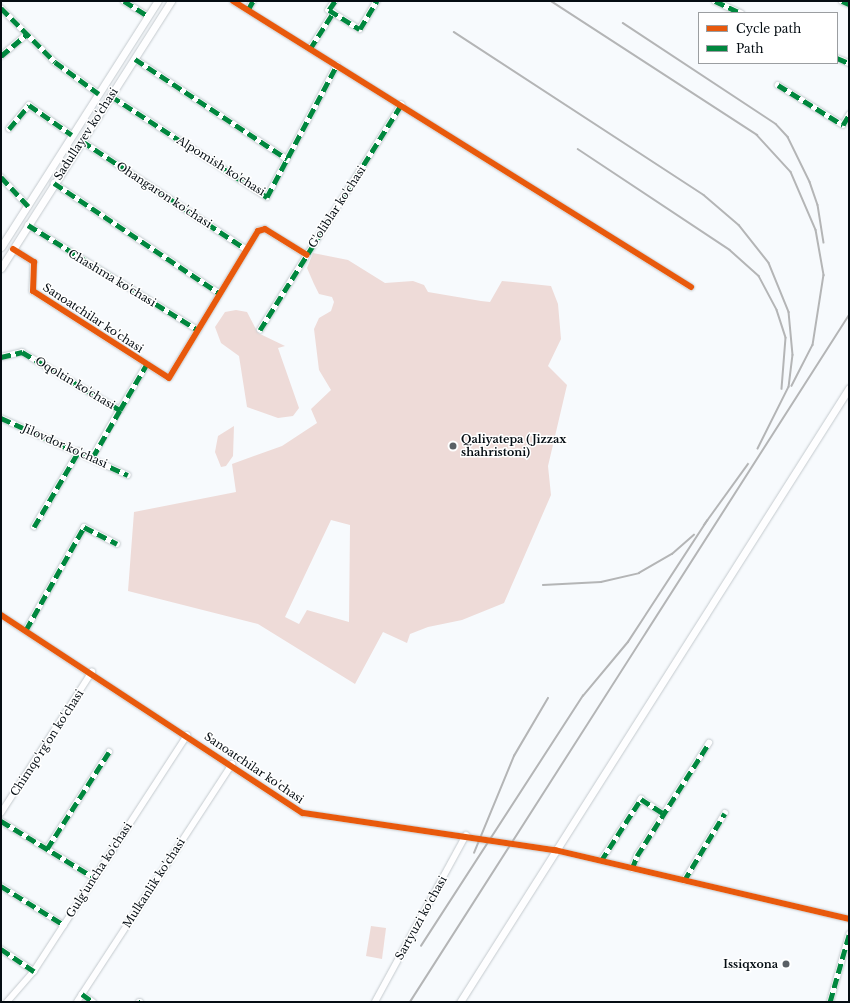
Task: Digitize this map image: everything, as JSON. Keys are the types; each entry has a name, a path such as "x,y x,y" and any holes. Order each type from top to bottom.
{"main road":[{"name":"Sadullayev ko'chasi","path":"1,247 158,1"},
{"name":"Sadullayev ko'chasi","path":"1,268 171,1"},
{"path":"460,1002 849,388"}],"street":[{"path":"124,1 148,16"},
{"path":"233,1 691,287"},
{"path":"248,10 253,1"},
{"path":"335,1 329,10 360,28 377,1"},
{"path":"715,1 739,12"},
{"path":"842,1 849,4"},
{"path":"1,8 55,62 99,94"},
{"path":"310,48 333,13"},
{"path":"1,56 26,34"},
{"path":"838,58 849,63"},
{"path":"134,59 287,158"},
{"name":"Alpomish ko'chasi","path":"111,96 267,197 336,65"},
{"path":"778,85 843,125 849,115"},
{"path":"9,129 29,105 72,135"},
{"name":"G'oliblar ko'chasi","path":"260,330 401,105"},
{"name":"Ohangaron ko'chasi","path":"82,141 246,249"},
{"path":"1,177 28,206"},
{"path":"54,184 219,294"},
{"name":"Chashma ko'chasi","path":"28,225 198,330"},
{"path":"198,330 258,230 265,229 307,255"},
{"name":"Sanoatchilar ko'chasi","path":"13,249 34,262 33,291 169,378 198,330"},
{"name":"Oqoltin ko'chasi","path":"1,357 22,352 120,410 93,457"},
{"path":"120,410 147,364"},
{"name":"Jilovdor ko'chasi","path":"1,418 93,457 128,475"},
{"path":"34,527 79,451"},
{"path":"26,630 84,527 117,544"},
{"name":"Sanoatchilar ko'chasi","path":"1,615 92,672 232,764 303,813 466,835 555,850 849,919"},
{"name":"Chimqo'rg'on ko'chasi","path":"1,813 92,672"},
{"name":"Gulg'uncha ko'chasi","path":"7,1002 34,971 93,877 187,735"},
{"path":"632,869 664,814 709,744"},
{"path":"47,849 109,752"},
{"name":"Mulkanlik ko'chasi","path":"76,1002 232,764"},
{"path":"601,861 641,799 664,814"},
{"path":"684,881 725,813"},
{"path":"1,821 93,877"},
{"name":"Sartyuzi ko'chasi","path":"375,1002 466,835"},
{"path":"1,886 64,925"},
{"path":"830,1002 849,935"},
{"path":"1,949 34,971"},
{"path":"82,994 93,1002"}],"shaded area":[{"name":"Qaliyatepa (Jizzax shahristoni)","path":"313,253 348,260 385,283 413,281 424,285 428,292 490,302 502,281 551,286 558,304 561,339 548,366 567,385 548,466 551,495 504,603 462,620 428,627 410,634 407,643 383,632 355,684 258,624 128,591 134,512 236,492 232,464 282,446 317,423 311,409 331,390 319,370 314,329 319,318 331,311 334,302 332,297 319,294 307,268","holes":["331,520 350,525 349,622 307,610 299,624 285,617"]},
{"path":"236,310 247,312 258,333 285,346 278,348 299,408 293,416 278,418 247,407 239,356 221,343 215,327 225,312"},
{"path":"234,426 233,456 226,466 221,467 215,452 218,436"},
{"path":"371,926 386,928 382,959 366,956"}],"railway":[{"path":"551,1 757,135 791,172 816,230 824,275 813,345 792,386"},
{"path":"623,23 776,124 788,137 810,182 818,205 824,243"},
{"path":"454,32 704,195 739,225 769,263 789,312 793,355 789,387 758,449"},
{"path":"578,149 730,250 759,276 777,310 786,338 782,389"},
{"path":"410,1002 849,315"},
{"path":"704,525 748,464"},
{"path":"421,946 583,696 628,642 707,521"},
{"path":"543,585 601,582 639,573 672,554 694,535"},
{"path":"474,853 514,756 548,698"}],"marked path":[{"path":"124,1 148,16"},
{"path":"248,10 253,1"},
{"path":"335,1 329,10 360,29 377,1"},
{"path":"715,1 739,12"},
{"path":"842,1 849,4"},
{"path":"1,8 55,62 99,94"},
{"path":"310,49 333,13"},
{"path":"1,56 26,35"},
{"path":"838,58 849,63"},
{"path":"135,59 287,159"},
{"path":"111,96 267,197 337,65"},
{"path":"778,85 843,125 849,115"},
{"path":"9,129 29,105 72,135"},
{"path":"260,330 401,105"},
{"path":"82,141 246,249"},
{"path":"1,177 28,206"},
{"path":"54,183 219,293"},
{"path":"28,225 198,330"},
{"path":"1,357 22,352 120,410 93,457"},
{"path":"120,410 147,364"},
{"path":"1,418 128,475"},
{"path":"34,527 79,451"},
{"path":"26,630 84,527 117,544"},
{"path":"632,869 637,856 709,743"},
{"path":"47,849 109,752"},
{"path":"601,861 641,799 664,814"},
{"path":"684,881 725,813"},
{"path":"1,821 93,877"},
{"path":"1,886 64,925"},
{"path":"830,1002 849,935"},
{"path":"1,949 34,971"},
{"path":"82,994 93,1002"}],"cycle path":[{"path":"233,1 691,287"},
{"path":"13,249 34,262 33,291 169,378 258,231 265,229 307,255"},
{"path":"1,615 303,813 555,850 849,919"}],"place":[{"name":"Qaliyatepa (Jizzax shahristoni)","path":"453,446"},
{"name":"Issiqxona","path":"786,964"}]}
